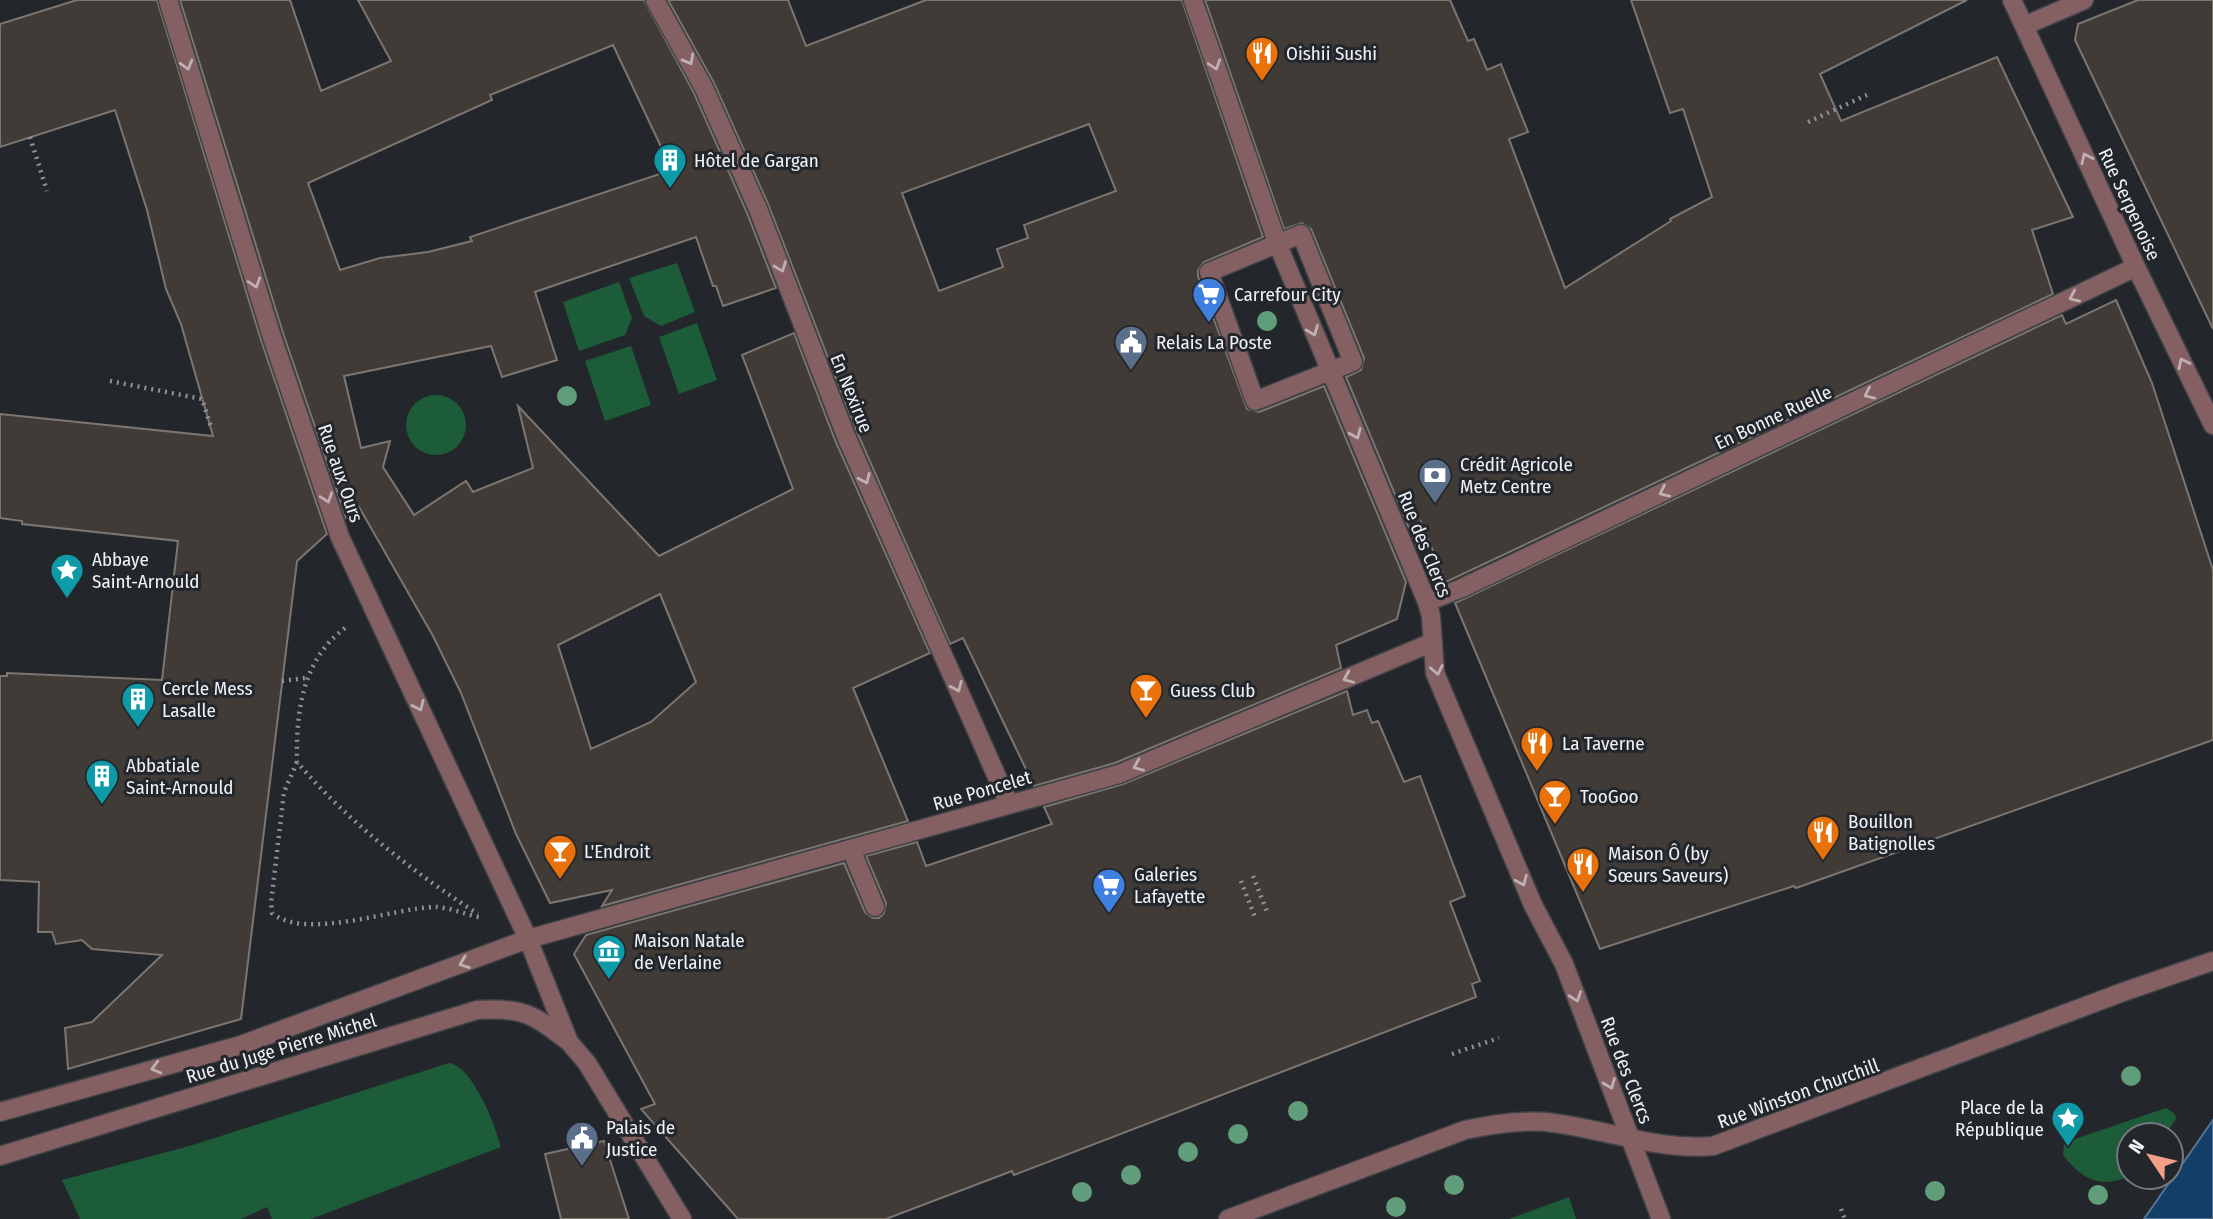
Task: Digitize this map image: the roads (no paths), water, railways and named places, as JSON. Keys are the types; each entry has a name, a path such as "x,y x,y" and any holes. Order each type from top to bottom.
{"street":[{"name":"Rue aux Ours","path":"168,0 269,326 340,537 528,939 569,1042"},
{"name":"En Nexirue","path":"655,0 704,88 758,209 846,436 1009,804"},
{"name":"Rue des Clercs","path":"1193,0 1278,245 1427,601 1435,673 1533,905 1564,964 1661,1219"},
{"name":"Rue Serpenoise","path":"2012,0 2213,425"},
{"path":"2024,26 2084,0"},
{"path":"1301,234 1353,362 1330,371 1255,401 1209,272 1301,234"},
{"name":"En Bonne Ruelle","path":"1427,601 1462,589 2136,267"},
{"name":"Rue Poncelet","path":"528,939 1119,774 1433,642"},
{"path":"851,849 874,906"},
{"name":"Rue du Juge Pierre Michel","path":"0,1112 241,1045 528,939"},
{"name":"Rue Winston Churchill","path":"1228,1219 1465,1130 1491,1124 1547,1122 1663,1146 1713,1146 2123,992 2213,961"},
{"name":"Rue du Juge Pierre Michel","path":"0,1156 477,1010 509,1008 529,1013 569,1042"},
{"path":"569,1042 587,1063 682,1219"}],"water":[{"path":"2213,1120 2213,1219 2144,1219 2164,1191 2185,1191 2185,1160"}],"place":[{"name":"Oishii Sushi","path":"1262,83"},
{"name":"Hôtel de Gargan","path":"670,190"},
{"name":"Carrefour City","path":"1209,324"},
{"name":"Relais La Poste","path":"1131,372"},
{"name":"Crédit Agricole Metz Centre","path":"1435,505"},
{"name":"Abbaye Saint-Arnould","path":"67,600"},
{"name":"Guess Club","path":"1146,720"},
{"name":"Cercle Mess Lasalle","path":"138,729"},
{"name":"La Taverne","path":"1537,773"},
{"name":"Abbatiale Saint-Arnould","path":"102,806"},
{"name":"TooGoo","path":"1555,826"},
{"name":"Bouillon Batignolles","path":"1823,862"},
{"name":"L'Endroit","path":"560,881"},
{"name":"Maison Ô (by Sœurs Saveurs)","path":"1583,894"},
{"name":"Galeries Lafayette","path":"1109,915"},
{"name":"Maison Natale de Verlaine","path":"609,981"},
{"name":"Place de la République","path":"2068,1148"},
{"name":"Palais de Justice","path":"582,1168"}]}
